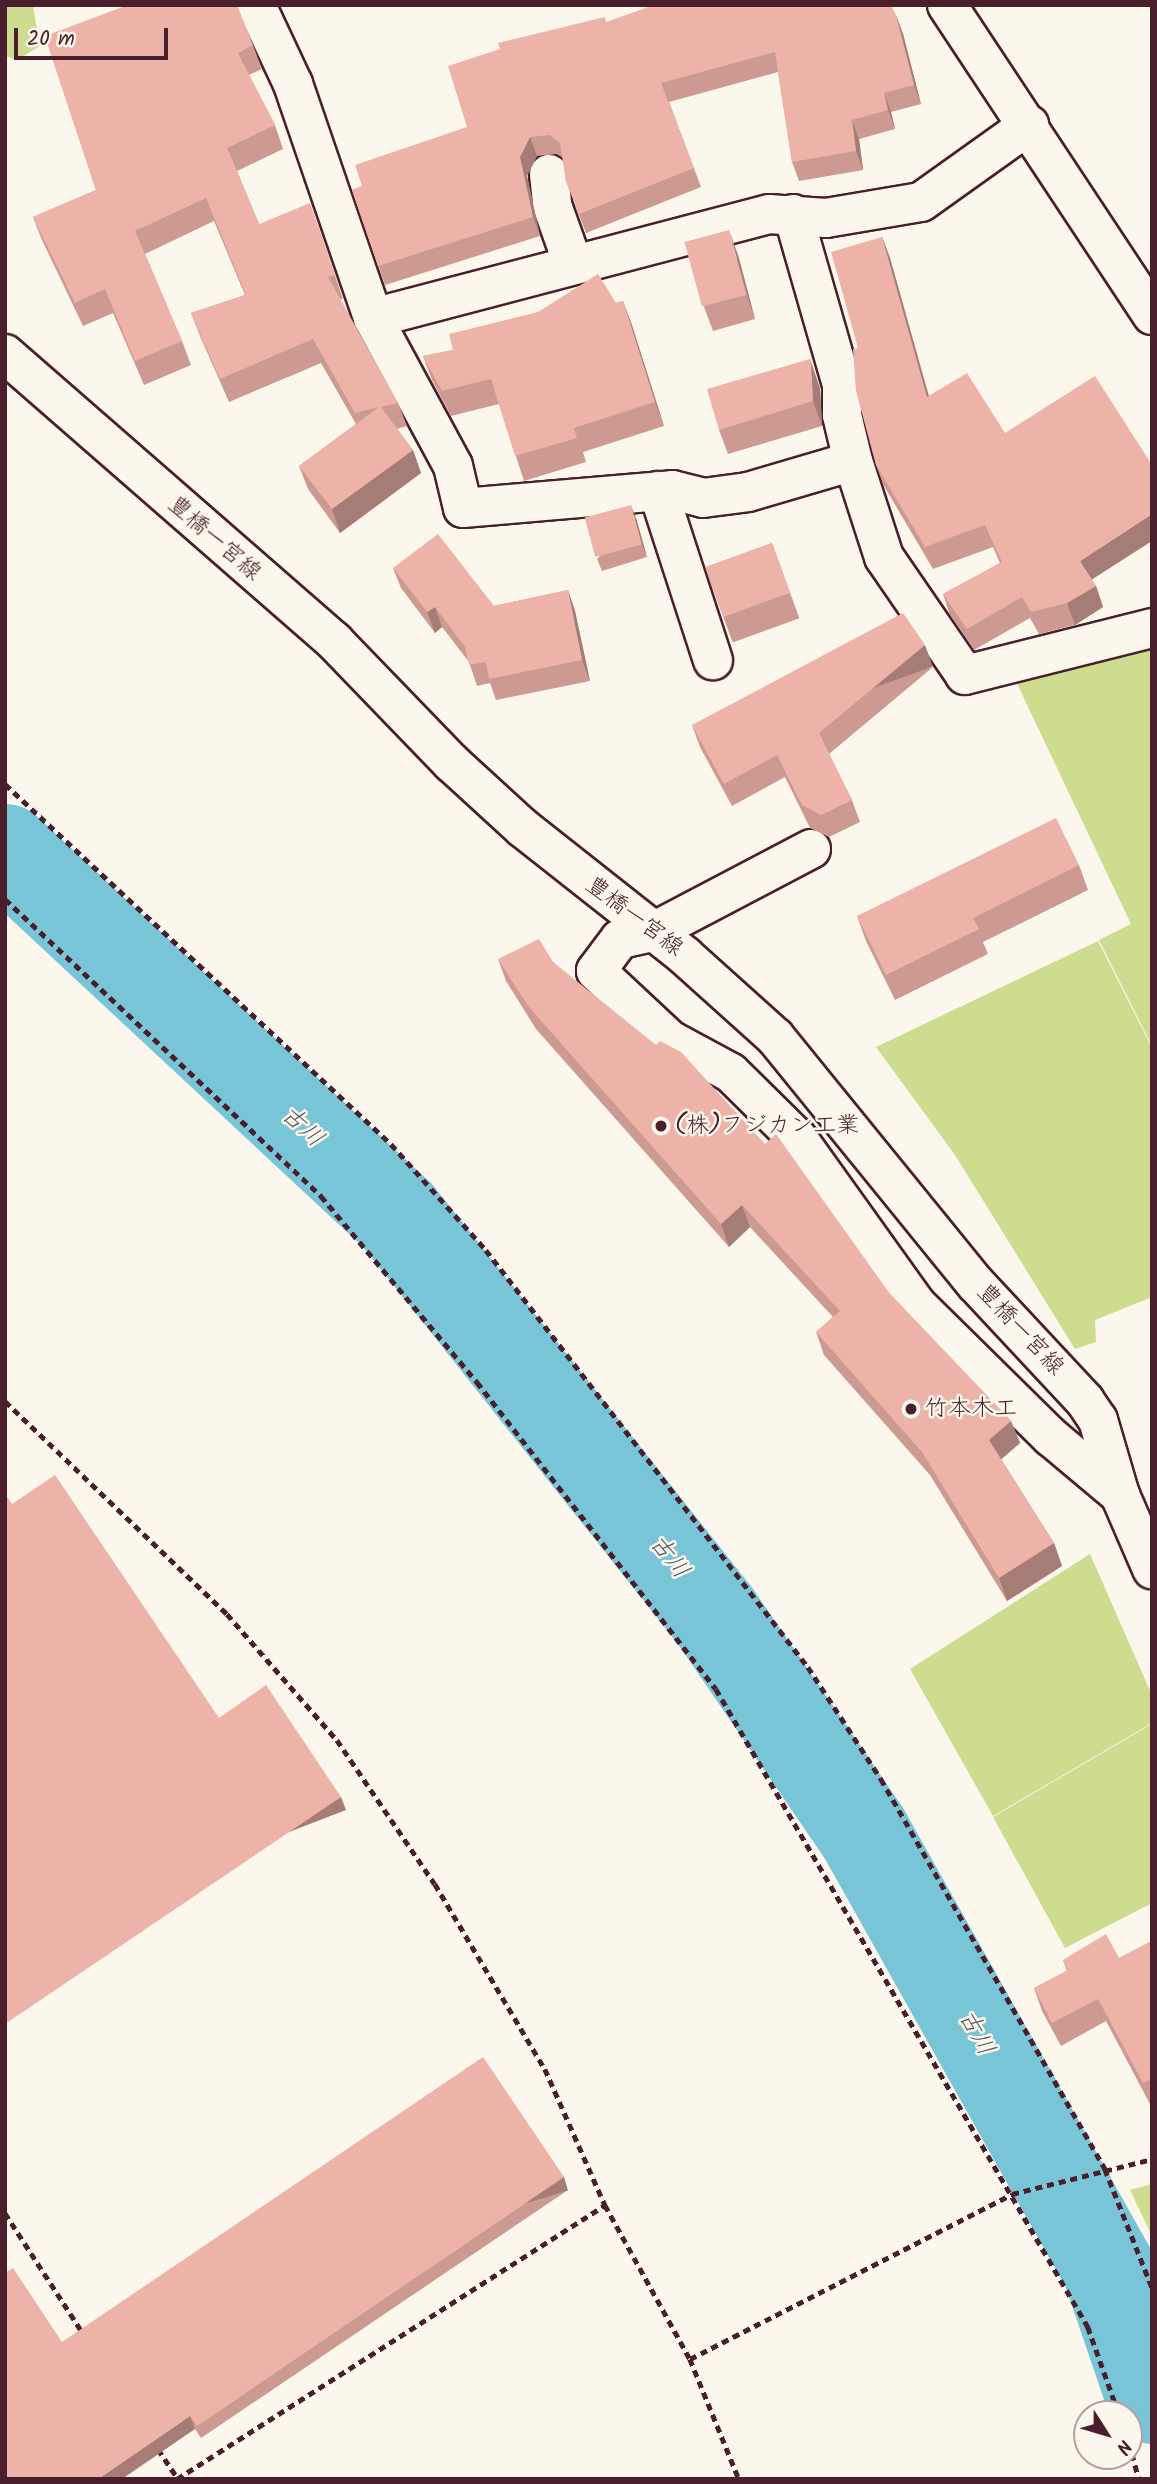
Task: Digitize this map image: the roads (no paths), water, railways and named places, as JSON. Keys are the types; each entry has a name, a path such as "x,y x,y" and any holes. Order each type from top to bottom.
{"street":[{"path":"256,5 293,85 373,318 453,466 463,508 658,491 703,498 748,492 853,461"},
{"path":"947,5 1029,125 1152,315"},
{"path":"373,318 769,214 826,218 921,202 1029,125"},
{"path":"549,174 552,205 573,264"},
{"path":"793,214 842,385 842,415 853,461 884,557 965,675 1152,628"},
{"name":"豊橋一宮線","path":"5,354 334,641 452,764 523,828 749,1009 775,1037 976,1284 1077,1390 1098,1420 1120,1495 1152,1569"},
{"path":"658,491 713,660"},
{"path":"811,849 653,933 620,939 596,971 670,1040 731,1073 799,1139 916,1304 1051,1437 1120,1495"}],"waterway":[{"name":"古川","path":"5,850 397,1215 715,1616 863,1832 1108,2268 1152,2397"}],"place":[{"name":"(株)フジカン工業","path":"661,1126"},
{"name":"竹本木工","path":"911,1409"}]}
